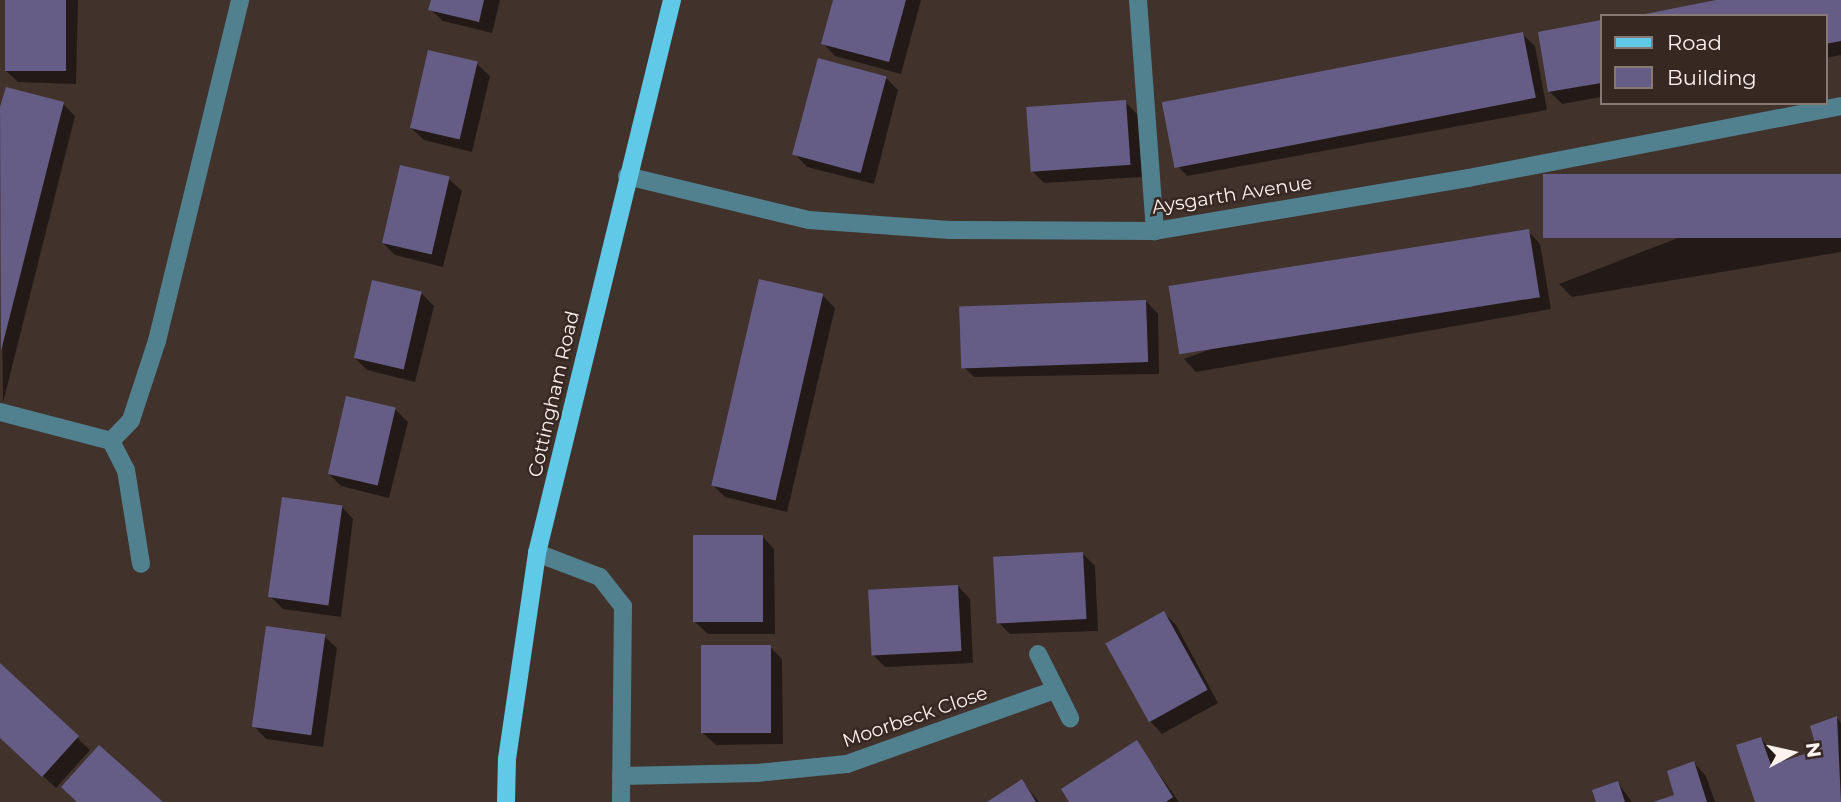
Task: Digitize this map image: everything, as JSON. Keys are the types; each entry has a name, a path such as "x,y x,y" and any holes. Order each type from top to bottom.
{"main road":[{"name":"Cottingham Road","path":"506,802 507,759 537,553 672,0"}],"street":[{"path":"111,441 131,420 157,341 240,0"},
{"path":"1138,0 1155,231"},
{"name":"Aysgarth Avenue","path":"628,176 809,220 950,230 1155,231 1468,178 1841,106"},
{"path":"0,412 111,441 126,470 141,564"},
{"path":"537,553 600,577 624,606 626,667 621,802"},
{"path":"1038,654 1052,691 1069,718"},
{"name":"Moorbeck Close","path":"621,776 757,773 847,764 1052,691"}],"building":[{"path":"5,0 66,0 66,71 5,71"},
{"path":"431,0 484,0 479,22 428,10"},
{"path":"833,0 906,0 889,62 821,44"},
{"path":"1716,0 1841,0 1841,41 1827,44 1827,14 1645,14"},
{"path":"1600,20 1600,83 1548,92 1538,32"},
{"path":"1523,32 1536,98 1175,168 1162,102"},
{"path":"428,50 478,61 460,139 410,128"},
{"path":"818,58 887,76 861,173 792,155"},
{"path":"6,87 64,102 1,351 0,107"},
{"path":"1126,100 1131,165 1031,172 1026,107"},
{"path":"400,165 450,176 432,254 382,243"},
{"path":"1543,174 1841,174 1841,238 1543,238"},
{"path":"1529,229 1540,297 1179,354 1168,286"},
{"path":"759,279 823,294 776,500 711,486"},
{"path":"372,280 422,291 404,369 354,358"},
{"path":"1146,300 1148,362 961,368 959,307"},
{"path":"346,396 396,407 378,485 328,474"},
{"path":"282,497 342,505 328,606 268,597"},
{"path":"693,535 763,535 763,622 693,622"},
{"path":"1083,552 1087,619 997,624 993,557"},
{"path":"958,585 961,651 872,656 868,590"},
{"path":"1164,611 1208,690 1149,722 1105,643"},
{"path":"266,626 325,634 311,735 252,727"},
{"path":"701,645 771,645 771,733 701,733"},
{"path":"0,663 79,736 42,777 0,738"},
{"path":"1837,716 1841,802 1755,802 1736,745 1761,737 1771,765 1817,750 1810,726"},
{"path":"1137,740 1173,797 1166,802 1069,802 1061,789"},
{"path":"99,745 163,802 77,802 61,787"},
{"path":"1694,761 1707,802 1653,802 1674,795 1667,771"},
{"path":"1022,779 1036,802 987,802"},
{"path":"1618,781 1625,802 1596,802 1592,790"}]}
